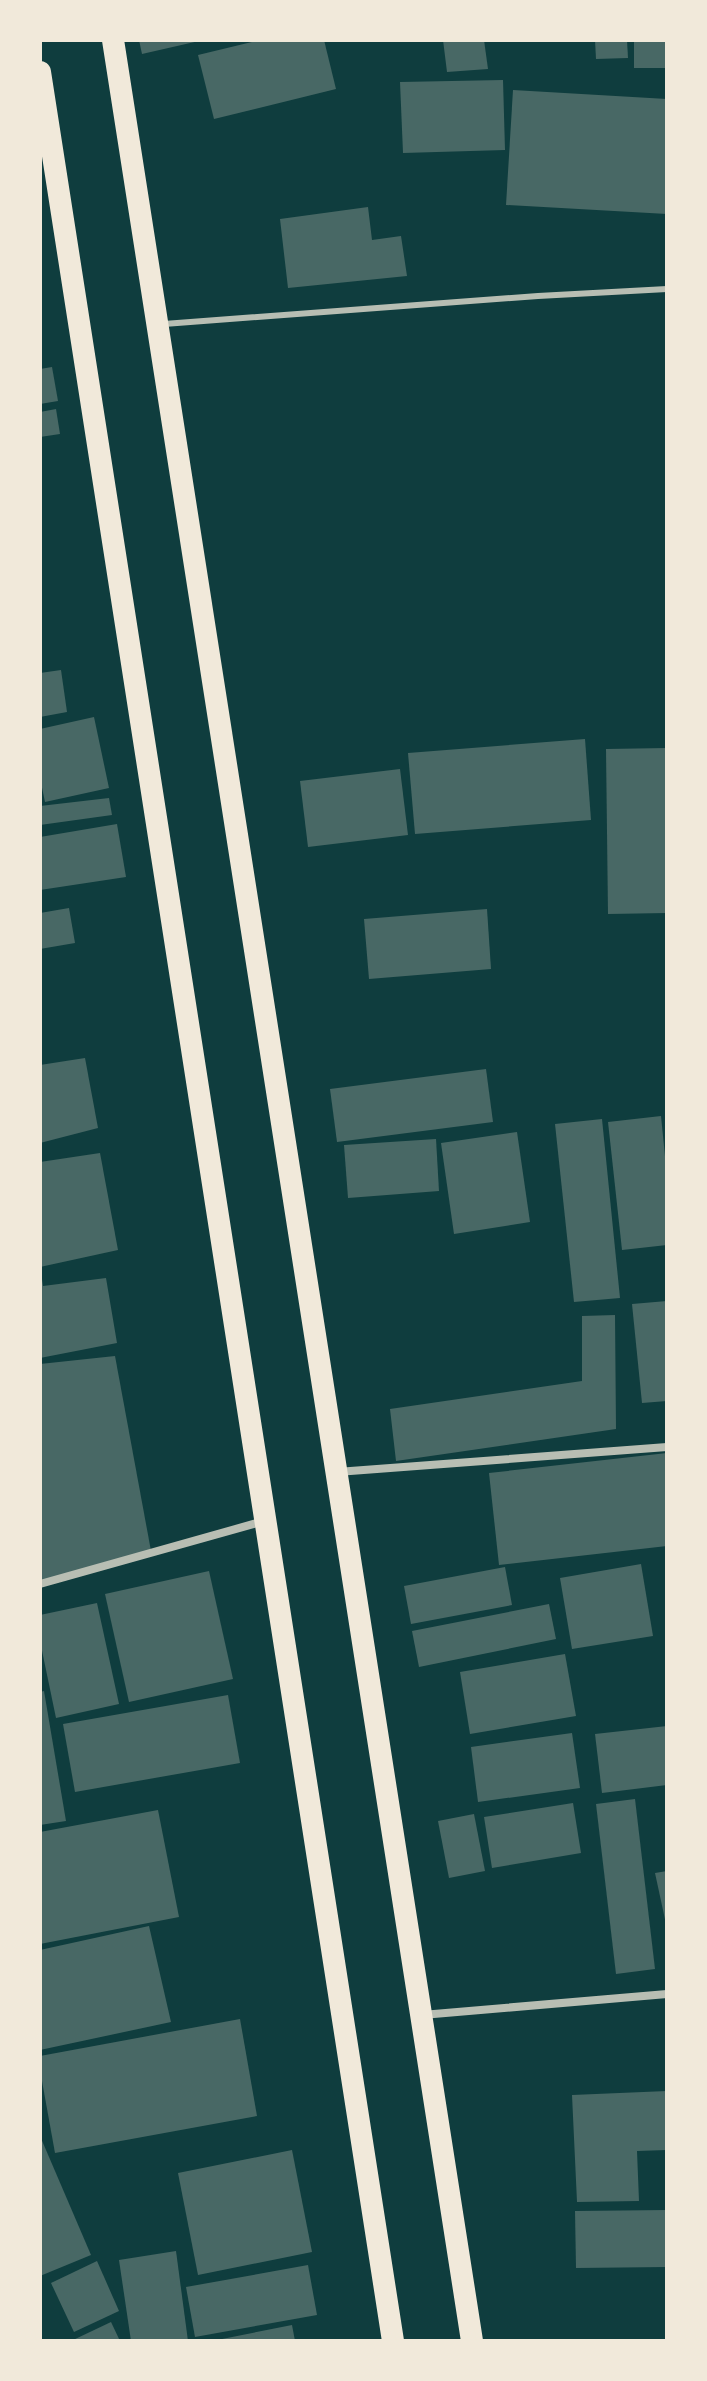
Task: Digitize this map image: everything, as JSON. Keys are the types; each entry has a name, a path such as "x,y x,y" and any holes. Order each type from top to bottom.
{"highway":[{"path":"113,40 472,2341"},
{"path":"40,72 393,2341"}],"street":[{"path":"337,1472 667,1447"},
{"path":"40,1584 265,1521"},
{"path":"422,2015 667,1994"}],"lane":[{"path":"157,325 667,289"}],"building":[{"path":"139,40 198,40 199,41 142,54"},
{"path":"260,40 324,40 336,89 214,119 198,55"},
{"path":"443,40 484,40 488,69 447,72"},
{"path":"595,40 627,40 628,58 596,59"},
{"path":"634,40 667,40 667,68 634,68"},
{"path":"503,80 505,150 403,153 400,82"},
{"path":"513,90 667,99 667,214 506,205"},
{"path":"368,207 372,240 401,236 407,276 288,288 280,219"},
{"path":"52,367 58,401 40,404 40,369"},
{"path":"56,409 60,434 40,437 40,412"},
{"path":"61,670 67,712 40,717 40,673"},
{"path":"94,717 109,788 45,802 40,778 40,729"},
{"path":"585,739 591,820 415,834 408,753"},
{"path":"667,748 667,913 608,914 606,749"},
{"path":"400,769 408,835 308,847 300,781"},
{"path":"109,798 112,815 40,825 40,806"},
{"path":"117,824 126,877 40,890 40,837"},
{"path":"69,908 75,943 40,949 40,913"},
{"path":"487,909 491,969 369,979 364,919"},
{"path":"85,1058 98,1128 40,1143 40,1065"},
{"path":"486,1069 493,1122 337,1142 330,1089"},
{"path":"661,1116 667,1176 667,1245 622,1250 608,1122"},
{"path":"602,1119 620,1298 574,1302 555,1124"},
{"path":"517,1132 530,1222 454,1234 441,1143"},
{"path":"436,1139 439,1191 348,1198 344,1145"},
{"path":"100,1153 118,1250 40,1267 40,1162"},
{"path":"106,1278 117,1343 40,1358 40,1279 43,1286"},
{"path":"667,1301 667,1401 642,1403 632,1304"},
{"path":"615,1315 616,1429 396,1461 390,1409 582,1381 582,1316"},
{"path":"115,1356 151,1551 40,1582 40,1364"},
{"path":"667,1453 667,1546 499,1565 489,1473"},
{"path":"641,1564 653,1636 572,1649 560,1578"},
{"path":"505,1567 512,1605 411,1624 404,1586"},
{"path":"209,1571 233,1679 129,1702 105,1594"},
{"path":"97,1603 119,1704 56,1718 40,1641 40,1615"},
{"path":"549,1604 556,1639 419,1667 412,1631"},
{"path":"565,1654 576,1716 470,1734 460,1672"},
{"path":"44,1691 66,1821 40,1825 40,1692"},
{"path":"228,1695 240,1763 75,1792 63,1724"},
{"path":"667,1726 667,1785 602,1793 595,1734"},
{"path":"572,1733 580,1788 478,1802 471,1747"},
{"path":"635,1799 655,1969 616,1974 596,1804"},
{"path":"573,1803 581,1853 492,1868 484,1817"},
{"path":"158,1810 179,1917 40,1944 40,1832"},
{"path":"474,1814 485,1871 449,1878 438,1821"},
{"path":"667,1871 667,1924 666,1924 655,1873"},
{"path":"149,1926 171,2022 40,2050 40,1950"},
{"path":"240,2019 257,2116 55,2153 40,2056"},
{"path":"667,2091 667,2150 637,2151 639,2201 577,2202 572,2095"},
{"path":"40,2136 91,2255 40,2276"},
{"path":"292,2150 312,2252 198,2275 178,2173"},
{"path":"667,2210 667,2267 576,2268 575,2211"},
{"path":"176,2251 188,2341 131,2341 119,2260"},
{"path":"97,2261 119,2311 74,2332 51,2283"},
{"path":"308,2265 317,2315 195,2337 186,2287"},
{"path":"111,2322 120,2341 71,2341"},
{"path":"292,2325 295,2341 217,2341 217,2340"}]}
